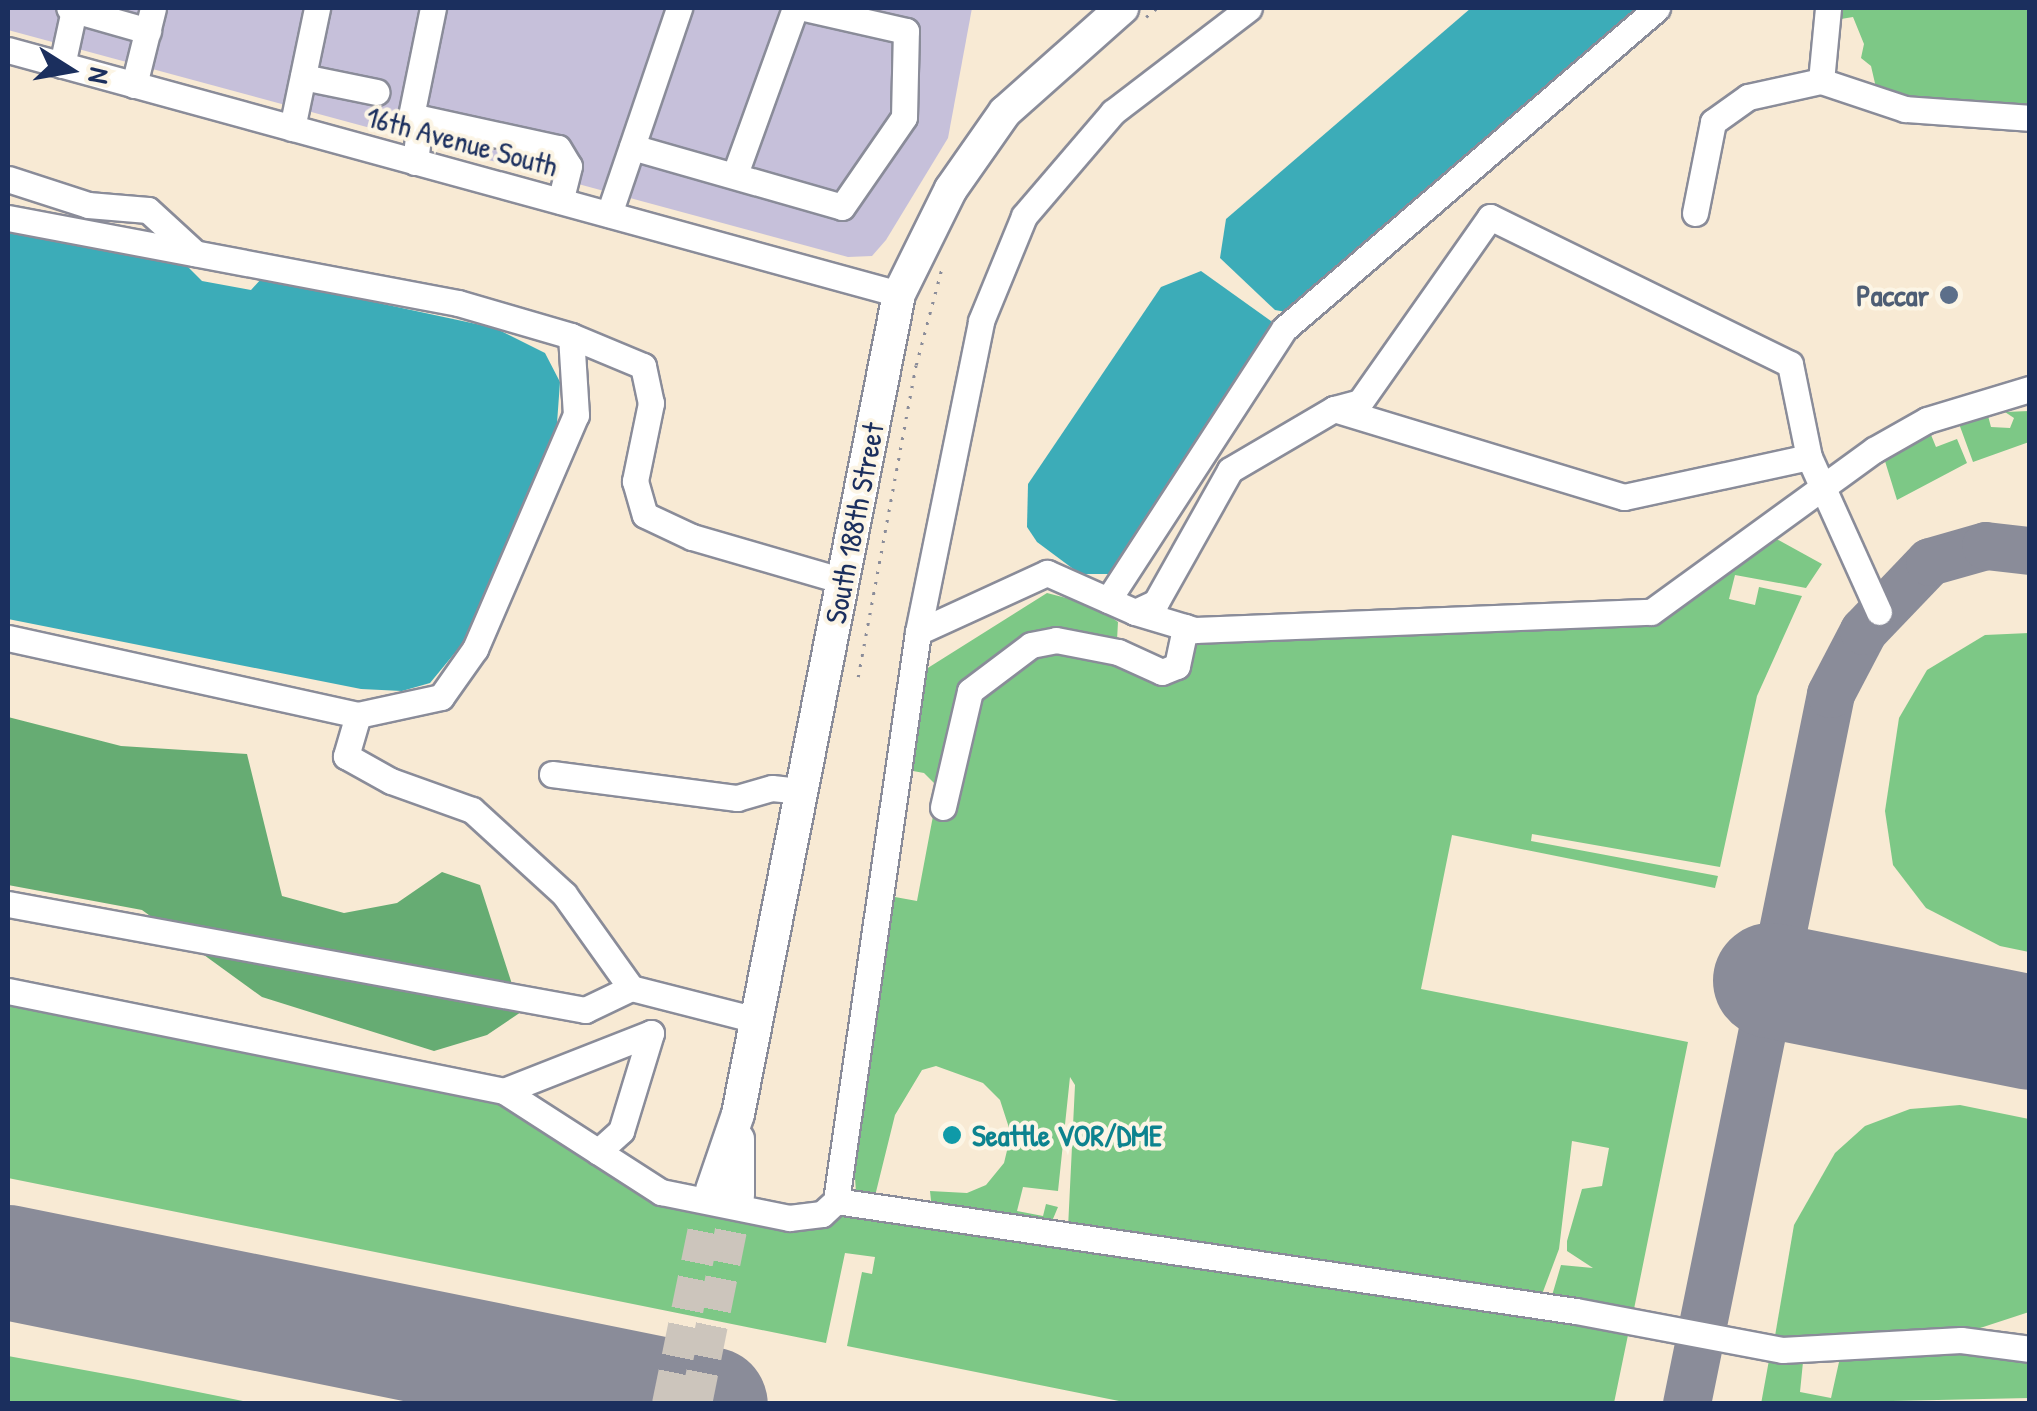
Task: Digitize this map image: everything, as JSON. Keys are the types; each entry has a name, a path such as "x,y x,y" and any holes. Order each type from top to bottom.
{"main road":[{"name":"South 188th Street","path":"725,1192 899,294 951,189 1005,112 1122,8"}],"street":[{"path":"292,128 317,8"},
{"path":"415,162 419,130 411,116 433,8"},
{"path":"609,214 679,8"},
{"path":"735,174 794,8"},
{"path":"632,146 842,207 904,117 906,32 806,8"},
{"path":"8,990 504,1090 661,1192 788,1218 822,1214 836,1200 918,632 981,322 1024,216 1113,112 1248,8"},
{"path":"1108,600 1284,329 1657,8"},
{"path":"1821,81 1828,8"},
{"path":"62,66 71,9 151,19 134,85"},
{"name":"16th Avenue South","path":"8,50 899,294"},
{"path":"303,77 376,92"},
{"path":"1695,214 1713,122 1748,97 1821,81 1904,109 2030,118"},
{"path":"411,116 558,148 569,166 560,201"},
{"path":"8,179 88,205 148,210 194,253"},
{"path":"1135,612 1156,602 1230,470 1334,409 1360,402 1490,216 1790,364 1809,457 1878,612"},
{"path":"8,218 458,303 572,336 643,366 652,404 636,481 645,515 692,537 843,581"},
{"path":"8,638 358,715 441,697 475,648 576,415 572,336"},
{"path":"918,632 1048,573 1135,612 1185,626 1651,612 1823,487 1926,420 2030,389"},
{"path":"1334,409 1624,496 1809,457"},
{"path":"943,807 970,691 1016,656 1032,645 1056,640 1118,652 1162,672 1177,666 1185,626"},
{"path":"358,715 346,756 391,781 472,810 564,894 631,988"},
{"path":"552,774 737,798 772,788 802,791"},
{"path":"8,904 585,1010 631,988 757,1020"},
{"path":"504,1090 651,1034 621,1131 598,1152"},
{"path":"836,1200 1576,1312 1782,1350 1961,1340 2030,1349"}],"shaded area":[{"path":"8,8 972,8 948,138 886,240 872,256 848,257 8,30"}],"green space":[{"path":"1841,8 2029,8 2029,108 1888,98 1877,92 1871,66 1861,58 1864,44 1853,17 1841,19"},
{"path":"2029,411 2029,442 1973,462 1958,421 1987,412 1991,427 2010,428 2014,418 2005,412"},
{"path":"1929,430 1936,447 1957,439 1967,463 1897,500 1884,458"},
{"path":"1771,536 1822,564 1806,588 1735,575 1729,599 1755,605 1759,587 1802,596 1757,696 1720,867 1532,834 1531,841 1718,876 1715,888 1452,835 1421,989 1688,1042 1633,1314 1551,1299 1561,1265 1593,1268 1567,1251 1567,1241 1582,1189 1602,1186 1609,1148 1572,1141 1559,1249 1541,1297 1068,1228 1075,1085 1070,1077 1058,1191 1023,1187 1017,1211 1043,1216 1046,1204 1058,1207 1050,1226 932,1210 930,1191 967,1193 986,1185 1004,1163 1011,1134 1000,1100 983,1083 936,1066 922,1070 895,1115 875,1196 856,1192 852,1136 884,895 917,901 933,816 946,818 979,690 1052,646 1149,673 1188,641 1633,622"},
{"path":"1047,593 1093,605 1118,622 1117,640 1084,639 991,665 940,789 924,773 902,769 923,671"},
{"path":"2030,633 2029,952 2000,946 1926,908 1893,865 1885,811 1899,718 1927,670 1985,635"},
{"path":"8,717 121,746 247,754 282,896 344,913 397,903 442,872 480,885 521,1012 487,1035 434,1051 262,997 142,910 8,885"},
{"path":"8,1000 503,1100 635,1188 832,1221 843,1216 1573,1320 1628,1335 1614,1403 1129,1403 847,1346 862,1272 872,1274 875,1257 845,1253 826,1343 8,1178"},
{"path":"1960,1105 2029,1119 2029,1312 1974,1330 1825,1341 1775,1336 1794,1225 1835,1153 1865,1126 1910,1109"},
{"path":"1940,1352 2029,1361 2029,1398 1761,1404 1769,1360 1803,1362 1800,1392 1831,1398 1839,1362"},
{"path":"8,1356 133,1379 253,1403 8,1403"}],"water":[{"path":"1471,8 1649,8 1292,313 1275,310 1220,258 1226,219"},
{"path":"8,226 183,262 202,281 251,290 262,278 495,328 545,353 560,382 556,437 463,643 430,683 402,691 361,689 8,619"},
{"path":"1201,271 1275,324 1122,574 1080,574 1037,542 1027,527 1028,484 1161,287"}],"taxiway":[{"path":"1687,1404 1831,694 1864,631 1930,562 1986,546 2030,551"},
{"path":"8,1269 25,1266"}],"runway":[{"path":"1770,980 2030,1032"},
{"path":"8,1262 710,1404"}],"tunnel":[{"path":"668,1404 712,1190"},
{"path":"696,1404 738,1195"}],"place":[{"name":"Paccar","path":"1949,295"},
{"name":"Seattle VOR/DME","path":"952,1135"}]}
